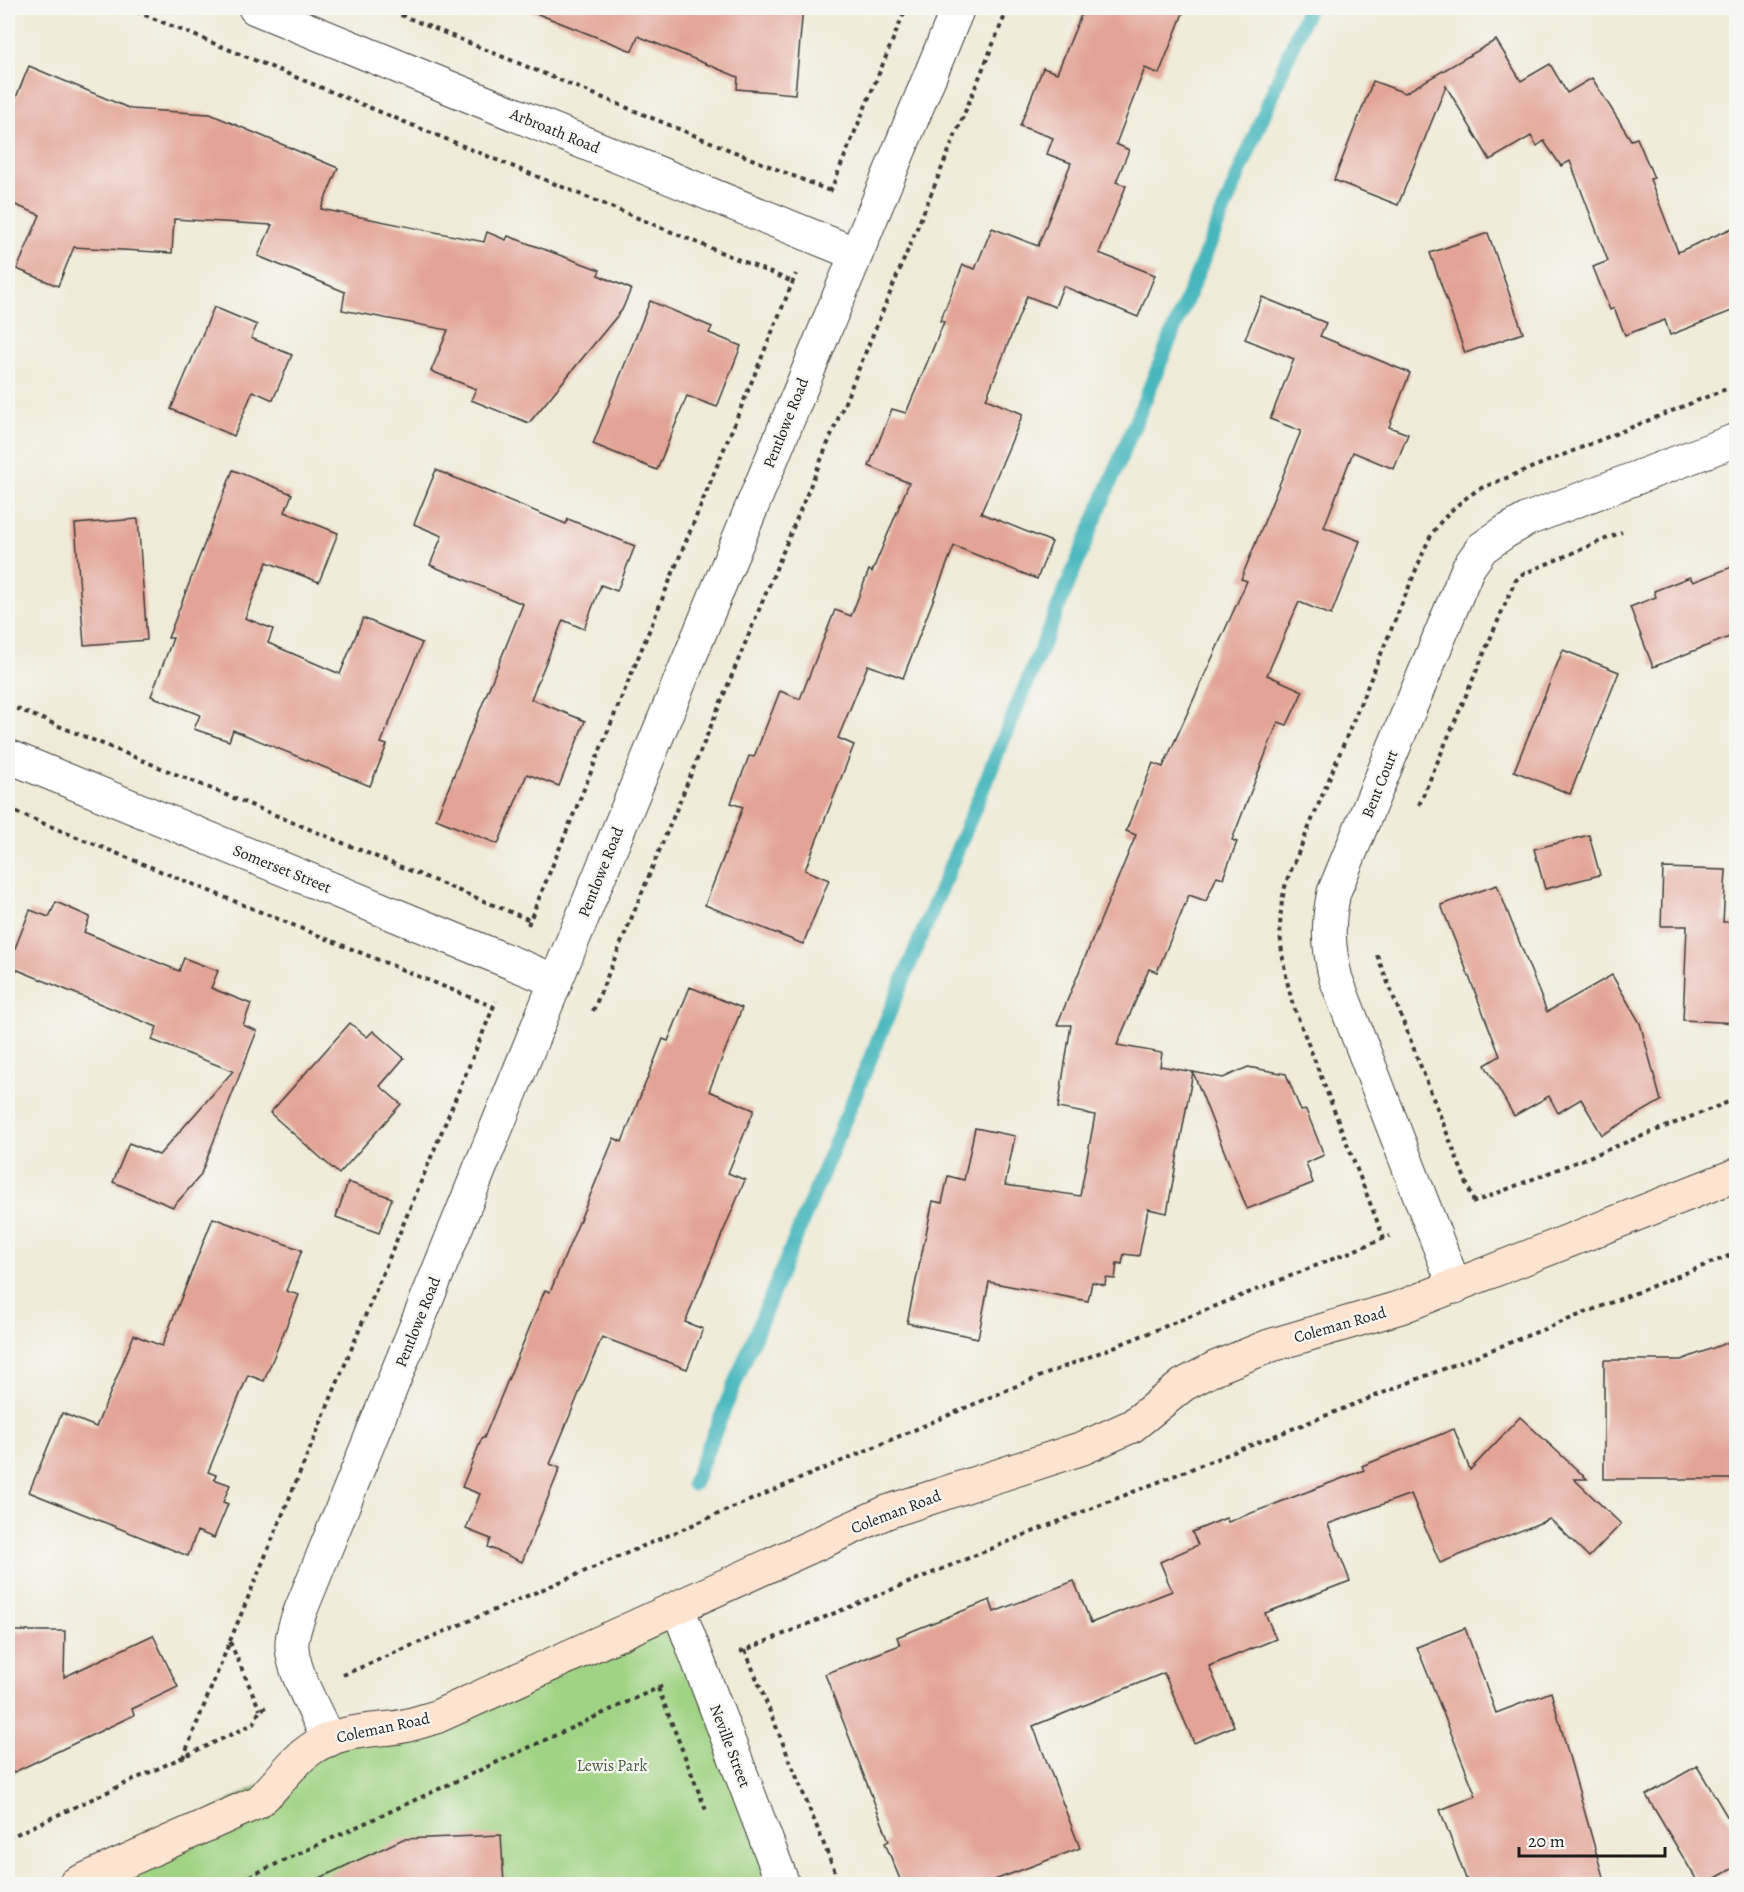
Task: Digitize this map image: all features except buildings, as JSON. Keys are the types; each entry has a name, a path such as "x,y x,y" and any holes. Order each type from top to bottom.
{"street":[{"name":"Arbroath Road","path":"255,8 856,254"},
{"name":"Pentlowe Road","path":"329,1740 296,1668 292,1647 296,1625 556,981 958,8"},
{"name":"Bent Court","path":"1455,1287 1336,979 1328,934 1329,913 1334,892 1468,568 1482,548 1528,519 1737,440"},
{"name":"Somerset Street","path":"8,756 556,981"},
{"name":"Coleman Road","path":"75,1884 258,1802 300,1758 312,1748 329,1740 350,1732 392,1728 436,1717 887,1512 1108,1438 1132,1426 1183,1385 1216,1367 1269,1346 1401,1307 1737,1175"},
{"name":"Neville Street","path":"678,1608 783,1884"}],"path":[{"path":"128,8 793,282"},
{"path":"384,8 830,191"},
{"path":"828,198 906,8"},
{"path":"589,1021 1008,8"},
{"path":"526,931 797,271"},
{"path":"1417,810 1515,581 1523,574 1630,528"},
{"path":"8,705 530,920"},
{"path":"8,809 494,1007"},
{"path":"1373,946 1474,1202"},
{"path":"183,1758 498,997"},
{"path":"1464,1207 1737,1100"},
{"path":"338,1677 1014,1387 1393,1235"},
{"path":"840,1884 746,1650 1038,1530 1737,1253"},
{"path":"230,1641 260,1710"},
{"path":"343,1666 346,1673"},
{"path":"233,1884 658,1688 710,1819"},
{"path":"8,1838 253,1724 260,1710 271,1706"}],"green space":[{"name":"Lewis Park","path":"678,1608 783,1884 75,1884 290,1769"}],"waterway":[{"path":"693,1484 1308,8"}]}
